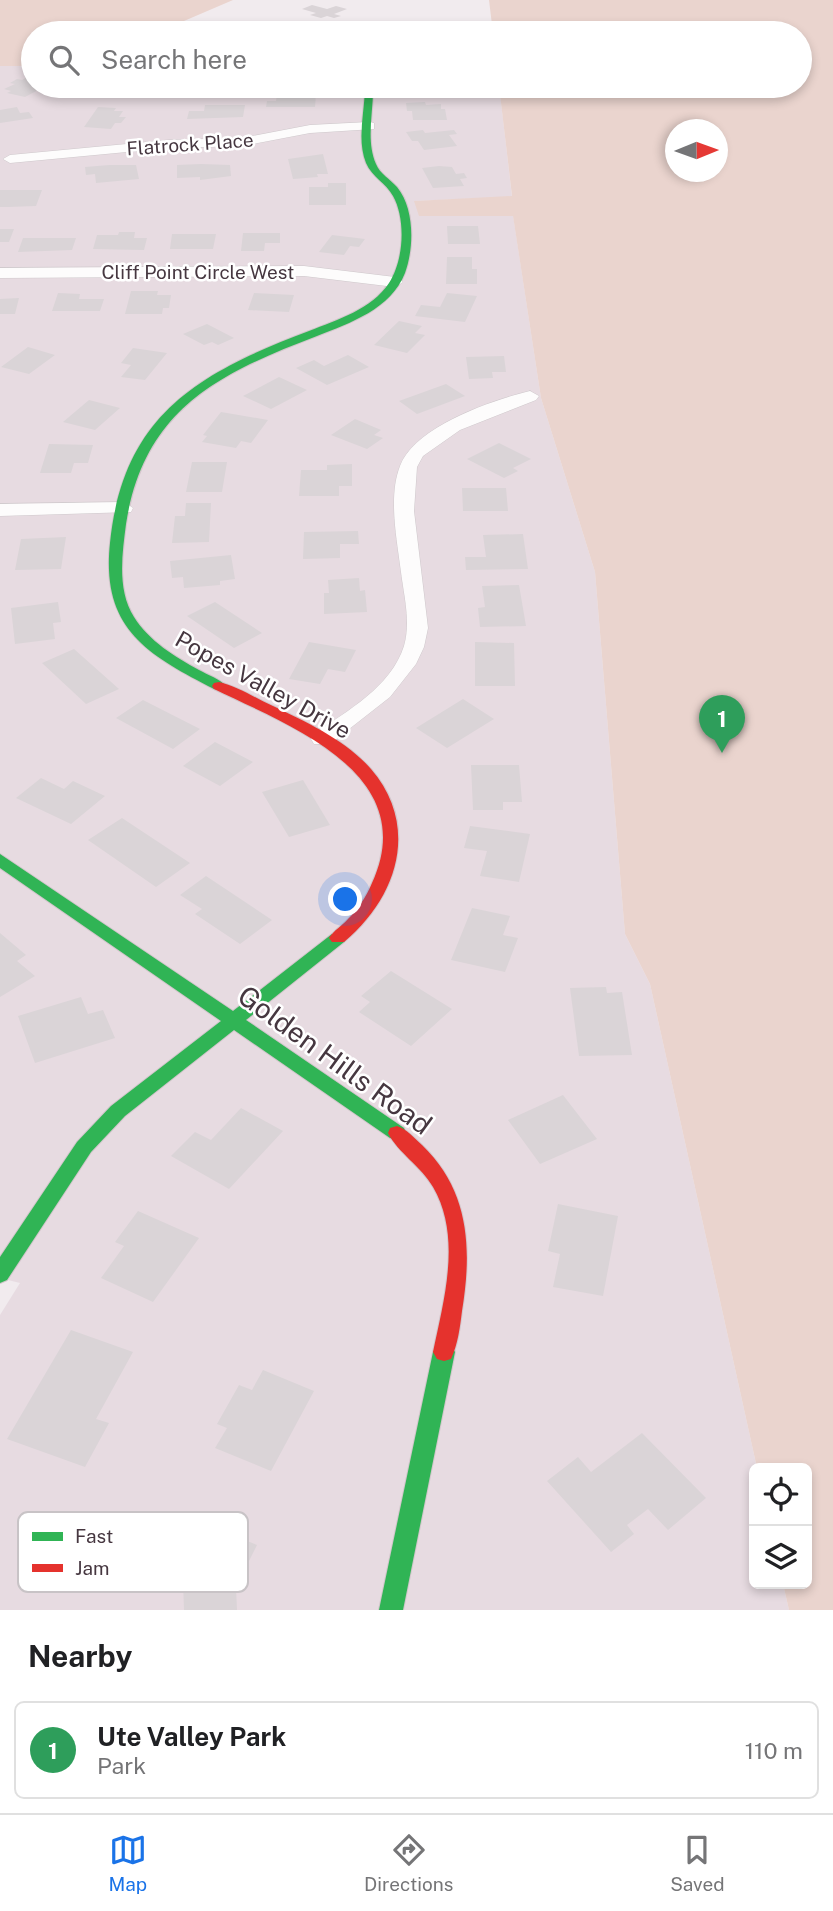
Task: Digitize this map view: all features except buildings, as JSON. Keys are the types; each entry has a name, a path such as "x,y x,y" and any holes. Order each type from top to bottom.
{"street":[{"path":"369,98 371,166 392,187 402,206 405,256 395,282"},
{"name":"Flatrock Place","path":"10,159 169,144 242,142 310,129 369,126"},
{"name":"Cliff Point Circle West","path":"0,273 304,271 395,282"},
{"name":"Popes Valley Drive","path":"0,1274 84,1147 118,1111 350,929 366,911 388,865 391,826 388,806 368,773 321,739 179,666 142,641 122,614 112,579 131,474 149,436 192,393 224,370 360,312 395,282"},
{"path":"321,739 390,687 407,666 417,643 418,628 403,491 407,467 414,455 438,436 530,396"},
{"path":"0,510 124,508"},
{"name":"Golden Hills Road","path":"0,860 382,1121 414,1146 434,1168 449,1194 458,1222 461,1255 455,1298 391,1610"}],"shaded area":[{"path":"0,0 233,0 184,21 21,21 21,66 0,66"},
{"path":"489,0 833,0 833,1610 789,1610 784,1589 812,1589 812,1463 756,1463 650,984 625,934 595,572 541,398 513,216 419,216 414,201 512,196 500,98 812,98 812,21 492,21"},
{"path":"0,66 21,66 21,98 501,98 512,197 415,201 420,216 513,215 541,398 595,572 625,934 650,984 756,1463 749,1463 749,1589 784,1589 789,1610 0,1610 0,1315 20,1283 0,1278"}],"traffic: fast":[{"path":"219,686 154,648 138,633 126,615 118,595 115,570 126,490 144,446 161,422 182,402 231,369 358,314 378,301 394,284 405,253 406,228 398,196 373,169 368,156 366,137 368,98"},
{"path":"0,860 397,1133"},
{"path":"0,1274 84,1147 118,1111 338,938"},
{"path":"391,1610 444,1352"}],"traffic: jam":[{"path":"219,686 278,714 340,750 365,772 383,798 391,828 388,863 369,905 355,923 338,938"},
{"path":"397,1133 423,1158 441,1183 452,1207 458,1233 456,1288 444,1352"}],"place":[{"name":"Ute Valley Park","path":"722,753"}]}
